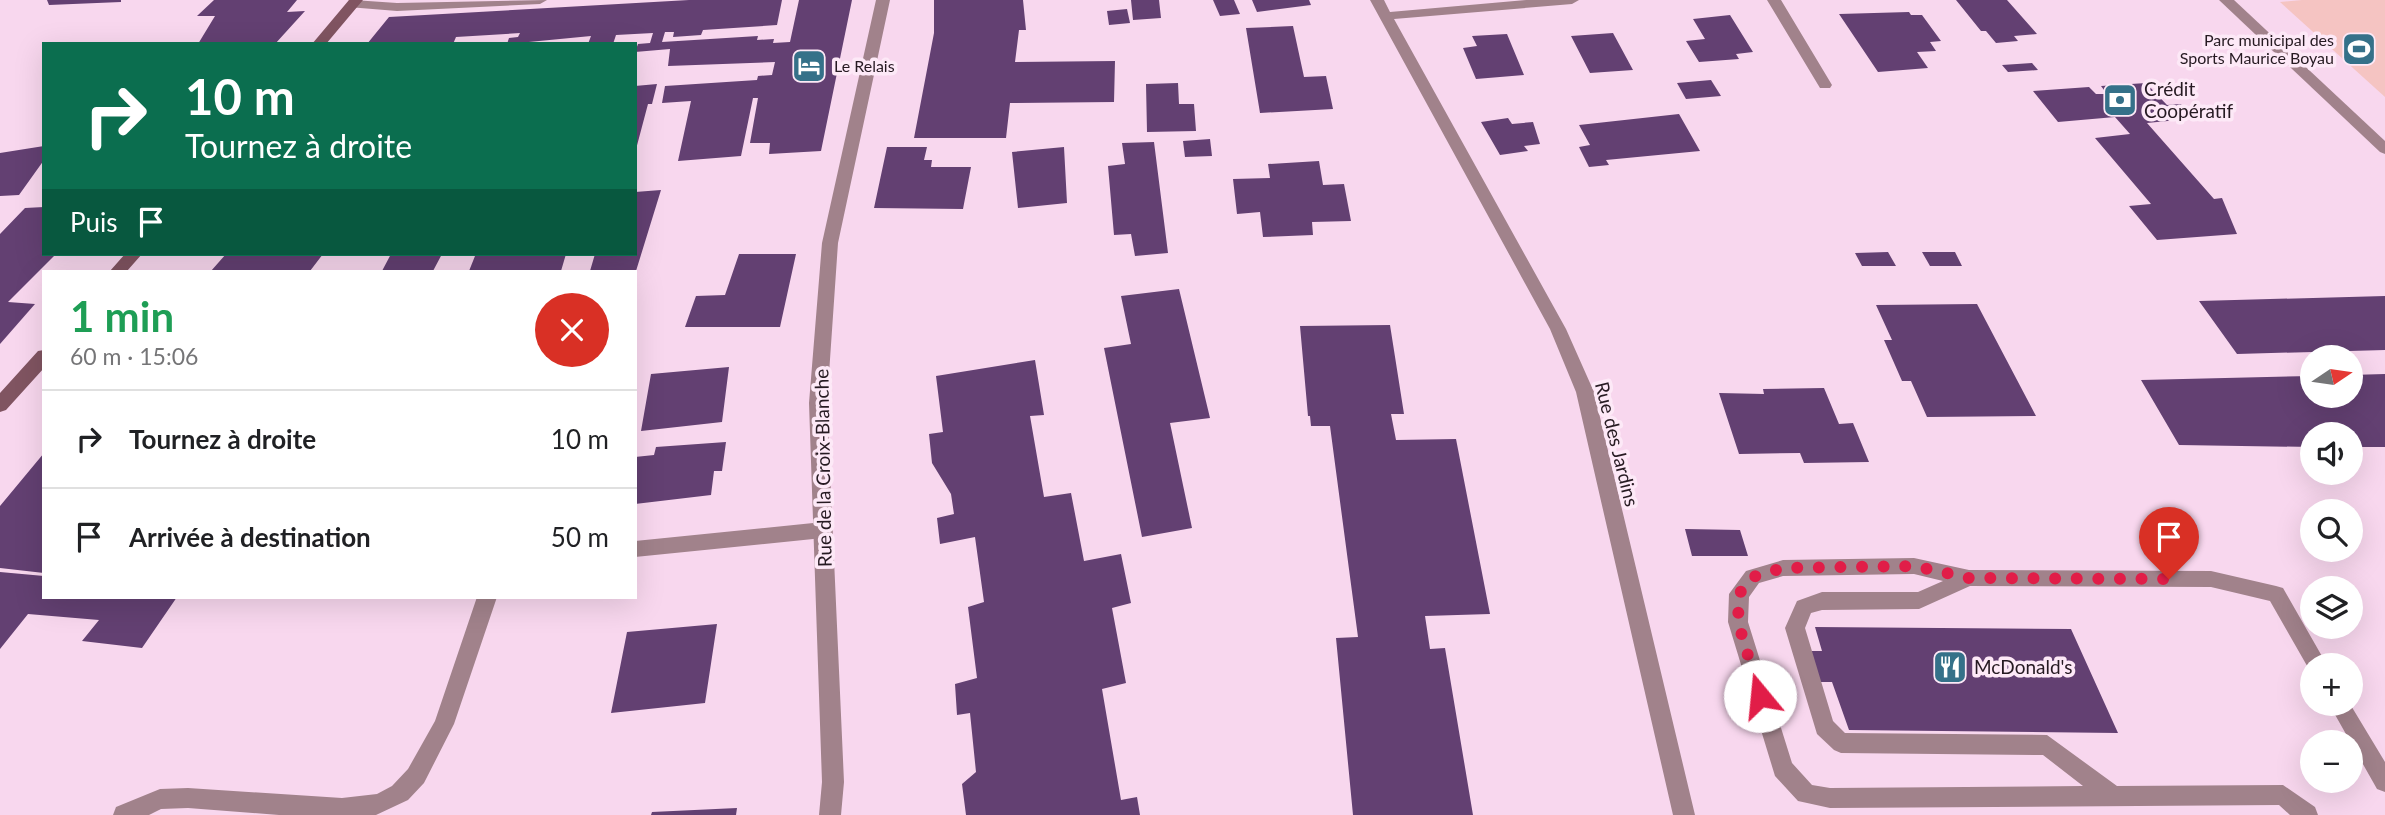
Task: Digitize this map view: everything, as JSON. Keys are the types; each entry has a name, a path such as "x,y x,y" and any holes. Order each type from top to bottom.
{"main road":[{"path":"321,42 355,2"},
{"path":"119,270 132,256"},
{"path":"0,405 42,358"}],"street":[{"path":"355,2 397,7 540,0"},
{"name":"Rue de la Croix-Blanche","path":"830,815 833,782 818,403 830,243 883,0"},
{"path":"1381,8 1572,0"},
{"path":"1774,0 1825,85"},
{"path":"2226,0 2385,149"},
{"name":"Rue des Jardins","path":"1381,8 1558,328 1585,392 1684,815"},
{"path":"637,549 823,530"},
{"path":"2307,815 2283,795 1830,797 1806,794 1783,769 1738,622 1739,594 1753,577 1783,568 1914,566 1969,578 2211,579 2276,594 2310,653"},
{"path":"1969,578 1919,600 1822,601 1804,607 1795,628 1824,727 1841,743 2047,745 2114,797"},
{"path":"124,815 160,799 188,798 342,809 379,804 400,793 416,776 444,724 486,599"},
{"path":"2346,716 2385,782"}],"shaded area":[{"name":"Parc municipal des Sports Maurice Boyau","path":"2385,0 2385,97 2280,2"}],"building":[{"path":"47,0 121,0 121,2 49,5"},
{"path":"214,0 297,0 287,12 305,11 277,42 199,42 215,16 197,16"},
{"path":"689,0 782,0 777,25 703,30 701,35 673,37 674,32 665,32 662,42 758,36 757,40 774,39 773,43 790,42 799,0 852,0 821,151 769,154 770,143 750,143 758,98 753,98 741,156 678,161 691,101 662,103 665,86 757,80 758,76 772,75 775,62 668,66 670,49 637,52 638,44 650,43 653,33 616,35 614,42 589,42 591,36 508,42 509,38 518,37 520,33 456,37 454,42 369,42 389,17"},
{"path":"934,0 1023,0 1026,30 1019,30 1015,62 1115,61 1114,102 1010,103 1006,138 914,138 934,33"},
{"path":"1131,0 1159,0 1161,18 1133,20"},
{"path":"1213,0 1234,0 1240,14 1220,16"},
{"path":"1252,0 1309,0 1311,5 1257,12"},
{"path":"1956,0 2007,0 2037,34 2014,36 2018,41 1996,43 1986,31 1981,31"},
{"path":"1127,9 1130,23 1109,25 1107,11"},
{"path":"1909,12 1911,15 1922,15 1941,41 1930,42 1936,51 1917,52 1928,68 1878,72 1839,14"},
{"path":"1730,15 1753,52 1736,54 1739,59 1699,62 1686,41 1705,39 1693,19"},
{"path":"1293,26 1304,77 1326,76 1333,109 1260,113 1246,28"},
{"path":"1613,33 1633,70 1590,73 1571,36"},
{"path":"1507,34 1524,75 1476,79 1463,48 1477,46 1472,36"},
{"path":"2032,63 2038,70 2008,72 2002,65"},
{"path":"1711,80 1721,96 1686,99 1677,83"},
{"path":"1178,83 1179,104 1194,104 1196,131 1147,132 1146,84"},
{"path":"2146,83 2167,105 2181,104 2188,119 2147,123 2214,199 2222,198 2237,234 2157,240 2129,206 2151,204 2095,138 2130,134 2115,117 2058,122 2033,91 2089,87 2096,94 2107,94 2101,86"},
{"path":"657,84 652,104 648,104 637,145 637,86"},
{"path":"1679,114 1700,151 1606,160 1609,165 1589,167 1579,147 1590,145 1579,125"},
{"path":"1508,118 1512,124 1533,122 1540,144 1524,146 1528,151 1500,155 1481,122"},
{"path":"1210,139 1212,156 1185,157 1183,141"},
{"path":"1154,142 1168,253 1135,256 1131,234 1114,235 1108,166 1125,164 1122,143"},
{"path":"42,146 42,163 19,195 0,196 0,153"},
{"path":"887,147 927,147 924,160 932,160 931,167 971,167 963,209 874,208"},
{"path":"1064,147 1067,203 1018,208 1012,152"},
{"path":"1319,161 1323,185 1344,184 1351,221 1312,222 1313,235 1263,237 1260,212 1237,214 1233,179 1270,178 1268,164"},
{"path":"661,190 636,270 590,270 594,256 637,256 637,192"},
{"path":"42,207 42,256 54,256 8,302 35,304 0,344 0,234 25,208"},
{"path":"1888,252 1896,266 1862,266 1855,253"},
{"path":"1922,252 1955,252 1962,266 1930,266"},
{"path":"739,254 796,254 780,327 685,327 696,296 725,295"},
{"path":"224,256 321,256 311,270 212,270"},
{"path":"390,256 441,256 434,270 383,270"},
{"path":"475,256 565,256 561,270 469,270"},
{"path":"1179,289 1210,418 1170,423 1192,528 1142,537 1104,348 1131,344 1121,296"},
{"path":"2385,296 2385,350 2363,351 2363,345 2300,345 2300,352 2237,354 2199,301"},
{"path":"1977,304 2036,416 1927,417 1911,381 1902,381 1884,340 1892,340 1876,305"},
{"path":"1390,325 1404,414 1391,414 1396,440 1456,439 1490,614 1425,616 1430,649 1445,648 1473,815 1353,815 1336,638 1358,637 1330,426 1311,426 1308,416 1300,326"},
{"path":"1035,360 1044,415 1030,416 1044,497 1071,493 1084,561 1121,554 1131,603 1112,608 1126,683 1102,689 1121,800 1137,797 1140,815 966,815 962,784 976,772 970,713 957,715 955,684 977,678 968,607 984,602 975,537 940,544 937,518 954,514 951,494 932,463 929,434 943,432 936,376"},
{"path":"729,367 722,422 641,431 651,374"},
{"path":"2385,374 2385,447 2363,447 2363,422 2300,422 2300,447 2179,445 2141,380 2300,376 2300,408 2363,408 2363,375"},
{"path":"1824,388 1839,424 1853,423 1869,462 1804,463 1800,453 1739,454 1719,393 1764,394 1763,389"},
{"path":"726,442 722,471 714,471 711,495 637,504 637,457 654,455 656,447"},
{"path":"42,455 42,573 0,568 0,506"},
{"path":"1685,529 1740,530 1748,556 1692,556"},
{"path":"0,572 42,576 42,599 176,599 142,648 82,641 99,620 28,614 0,649"},
{"path":"717,624 705,703 611,713 627,632"},
{"name":"McDonald's","path":"1815,627 2071,629 2118,733 1849,730 1832,682 1817,682 1808,651 1822,651"},
{"path":"737,808 736,815 651,815 652,812"}],"place":[{"name":"Parc municipal des Sports Maurice Boyau","path":"2359,49"},
{"name":"Le Relais","path":"809,66"},
{"name":"Crédit Coopératif","path":"2120,100"},
{"name":"McDonald's","path":"1950,667"}],"route":[{"path":"1760,696 1738,622 1739,594 1753,577 1783,568 1914,566 1969,578 2169,579"}]}
